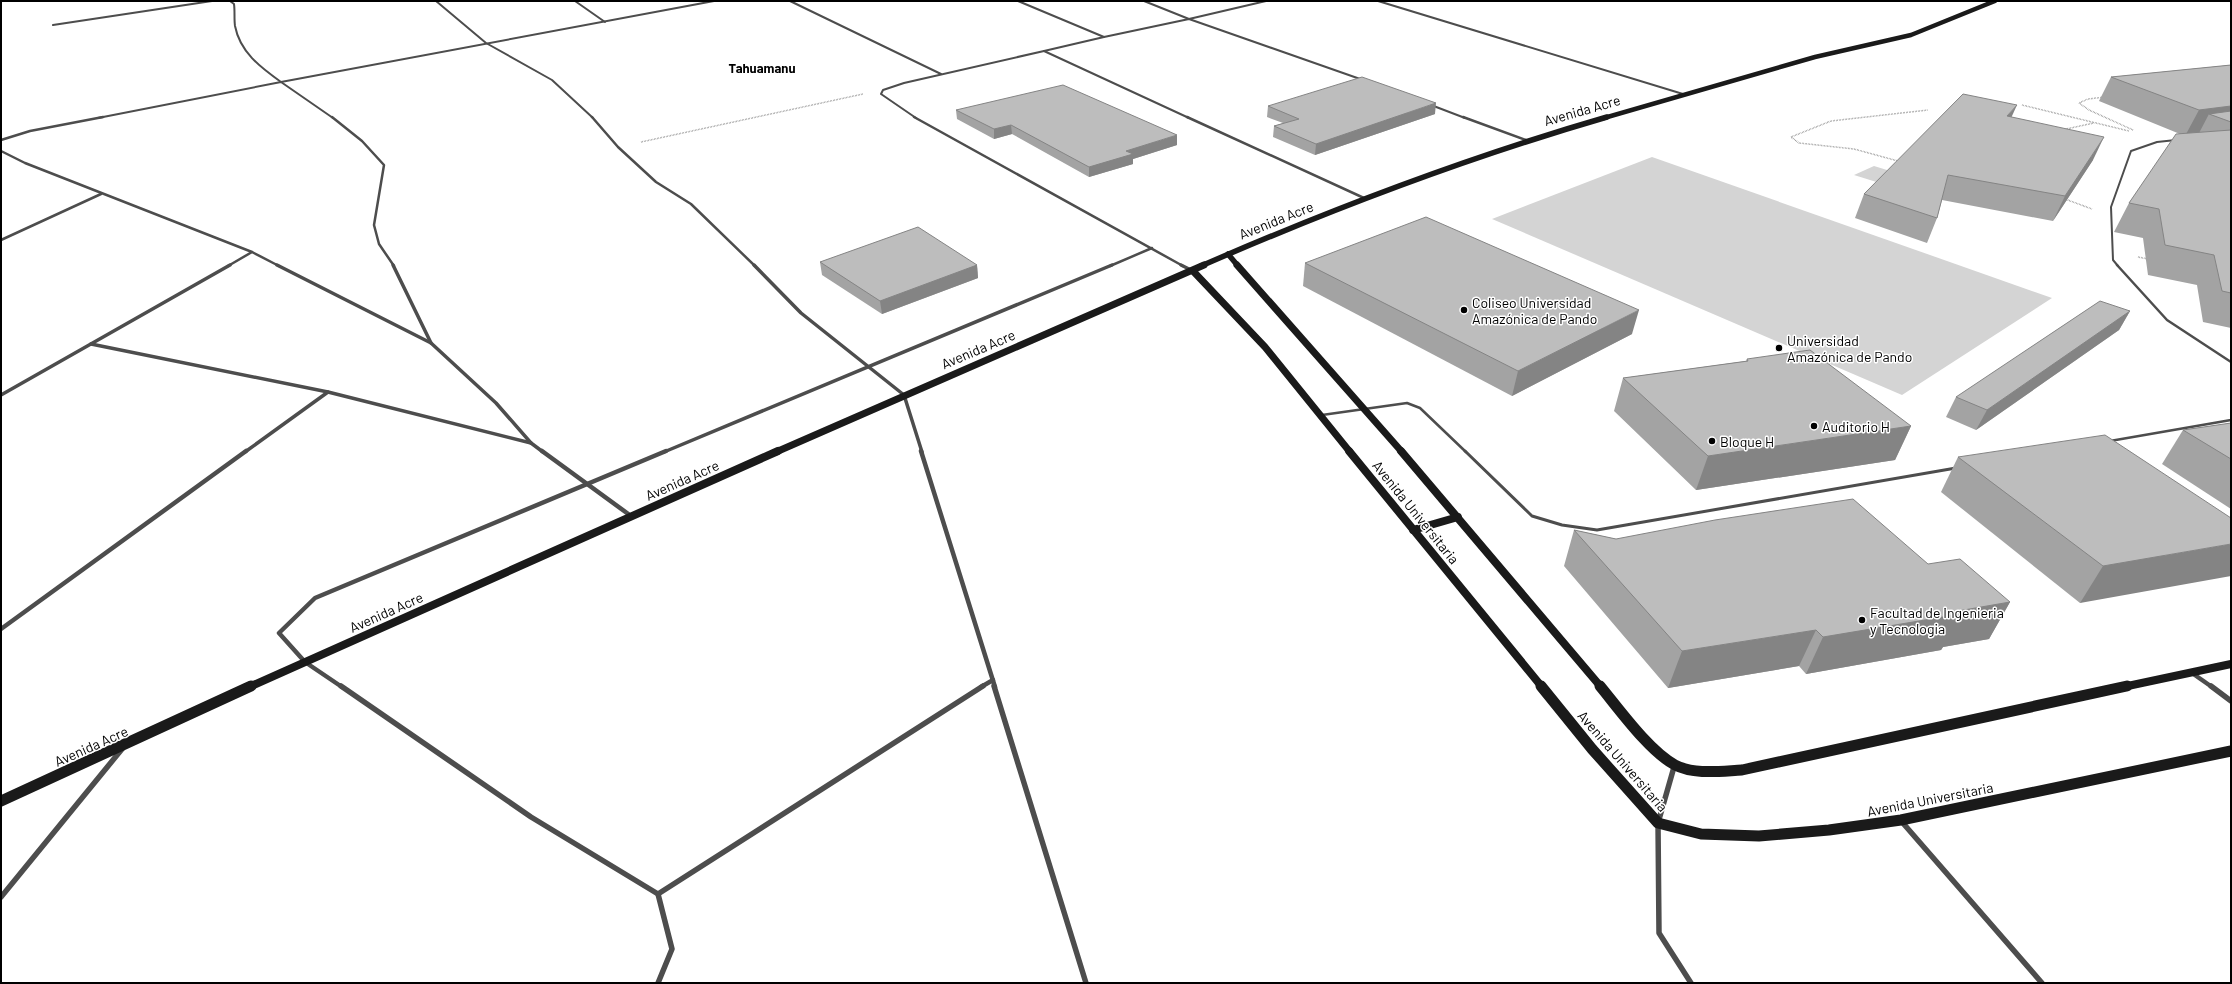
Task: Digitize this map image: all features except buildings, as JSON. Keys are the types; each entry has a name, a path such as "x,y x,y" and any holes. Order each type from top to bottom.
{"main road":[{"name":"Avenida Acre","path":"1,801 305,662 904,394 1193,271 1228,254 1364,198 1526,140 1815,57 1911,35 1995,1"},
{"name":"Avenida Universitaria","path":"1228,254 1366,409 1644,739 1675,765 1704,772 1742,770 2231,664"},
{"name":"Avenida Universitaria","path":"1193,271 1265,347 1592,748 1658,823 1701,834 1759,836 1829,830 1901,820 2231,751"},
{"path":"1413,530 1458,517"}],"street":[{"path":"53,25 212,1"},
{"path":"230,1 234,4 236,13 235,25 243,49 252,61 355,134 375,152 384,165 374,225 379,244 398,272 431,343"},
{"path":"436,1 486,43 552,80 599,123 618,147 656,182 691,204 772,281 801,313 904,394 1086,983"},
{"path":"575,1 605,22"},
{"path":"1,140 30,131 281,82 714,1"},
{"path":"790,1 942,74"},
{"path":"1018,1 1104,37"},
{"path":"1144,1 1371,83"},
{"path":"1193,271 904,110 881,94 883,90 942,74 1266,1"},
{"path":"1378,1 1537,48 1683,94"},
{"path":"1044,51 1364,198"},
{"path":"1430,104 1526,140"},
{"path":"1,151 25,163 101,194 252,252 431,343 496,403 531,443 632,517"},
{"path":"1,240 101,194"},
{"path":"658,983 672,950 658,894 531,817 305,662 279,633 315,598 1152,248"},
{"path":"1,395 252,252"},
{"path":"91,344 328,392 531,443"},
{"path":"1,629 328,392"},
{"path":"2191,672 2231,701"},
{"path":"658,894 993,680"},
{"path":"1,897 125,745"},
{"path":"1675,765 1658,823 1659,933 1691,983"},
{"path":"1901,820 2042,983"}],"lane":[{"path":"2179,139 2157,142 2131,151 2111,207 2112,260 2167,320 2204,346 2231,362"},
{"path":"1320,416 1407,403 1420,408 1532,516 1562,525 1597,530 1962,467"},
{"path":"2101,443 2231,420"}],"path":[{"path":"618,147 883,90"},
{"path":"2111,96 2088,99 2079,103 2089,110 2145,135 2157,142"},
{"path":"2022,106 2145,135"},
{"path":"1903,163 1854,149 1799,143 1791,137 1831,121 1928,110"},
{"path":"2065,130 2094,123"},
{"path":"2063,198 2111,216"},
{"path":"2112,252 2149,260"}],"shaded area":[{"path":"1652,157 2052,298 1902,395 1492,219"},
{"path":"1874,166 1952,190 1934,200 1854,175"}],"place":[{"name":"Coliseo Universidad Amazónica de Pando","path":"1464,310"},
{"name":"Universidad Amazónica de Pando","path":"1779,348"},
{"name":"Auditorio H","path":"1814,426"},
{"name":"Bloque H","path":"1712,441"},
{"name":"Facultad de Ingenieria y Tecnologia","path":"1862,620"}],"district":[{"name":"Tahuamanu","path":"762,68"}]}
